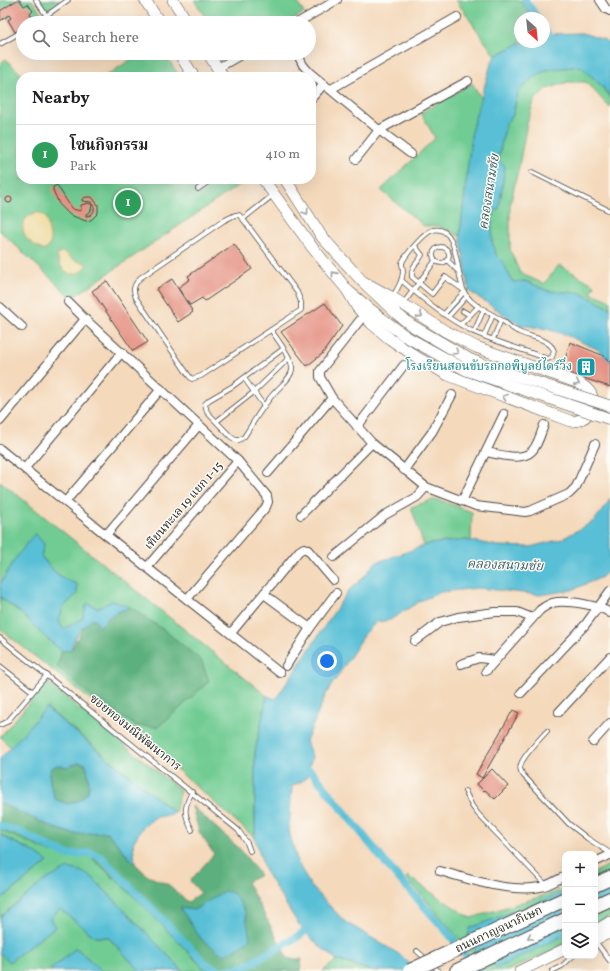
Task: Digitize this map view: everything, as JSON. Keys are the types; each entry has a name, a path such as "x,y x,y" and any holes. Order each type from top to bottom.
{"highway":[{"path":"598,884 610,878"},
{"path":"598,905 610,899"},
{"name":"ถนนกาญจนาภิเษก","path":"410,971 562,900"},
{"name":"ถนนกาญจนาภิเษก","path":"457,971 562,921"}],"main road":[{"path":"146,0 156,16"},
{"path":"173,0 183,16"},
{"path":"183,60 191,72"},
{"path":"212,60 219,72"},
{"path":"266,184 312,247 348,291 357,307 390,339 418,358 448,375 570,421 576,422 587,416 590,412 593,406 591,394 587,388 579,383 476,347 445,331 392,297 362,281"},
{"path":"288,184 322,237 362,281 411,325 469,359 492,368 610,406"},
{"path":"348,291 405,336 466,370 610,419"},
{"path":"598,929 610,922"},
{"path":"598,933 610,927"},
{"path":"598,939 610,933"},
{"path":"520,971 562,950"}],"street":[{"path":"309,16 337,0"},
{"path":"600,0 610,12"},
{"path":"316,95 328,87 457,17"},
{"path":"221,72 236,60"},
{"path":"300,60 309,72"},
{"path":"316,78 379,130 411,154"},
{"path":"356,159 379,130 468,81"},
{"path":"68,302 238,461 267,496 268,502 266,507 187,599"},
{"path":"0,307 22,327"},
{"path":"364,315 320,371 320,377 332,398 372,443 426,487 476,506 526,512 569,494 576,487 595,444"},
{"path":"0,421 85,319"},
{"path":"25,468 122,352"},
{"path":"357,427 404,365"},
{"path":"66,501 160,389"},
{"path":"404,470 432,432 452,395"},
{"path":"268,473 332,398"},
{"path":"462,501 504,414"},
{"path":"106,535 199,425"},
{"path":"486,452 514,456 526,455 534,448 544,425"},
{"path":"301,515 372,443"},
{"path":"0,449 280,673"},
{"name":"เทียนทะเล 19 แยก 1-15","path":"147,567 238,461"},
{"path":"334,557 385,515 417,497 426,487"},
{"path":"231,633 299,551 304,548 308,550 333,580"},
{"path":"521,693 585,625 610,591"},
{"path":"286,666 310,628 336,593"},
{"path":"264,594 310,628"},
{"path":"486,671 532,618 547,605 558,602 592,605 610,613"},
{"path":"416,641 440,622 458,617 495,612 517,612 532,618"},
{"path":"559,712 610,657"},
{"path":"461,664 479,658 496,660"},
{"path":"593,742 610,723"},
{"path":"598,860 610,854"},
{"path":"440,871 485,884 520,888 539,888 562,878"}],"lane":[{"path":"36,0 46,16 68,0"},
{"path":"0,44 16,35"},
{"path":"532,172 610,211"},
{"path":"198,188 204,184"},
{"path":"243,219 273,195"},
{"path":"235,215 239,215 243,219 297,292 301,302 301,310 200,376 192,379 188,376 136,298 133,291 135,283 140,278 223,221 235,215"},
{"path":"392,297 399,288 403,273 402,263 429,231 435,229 441,230 446,233 453,244 463,290 446,316"},
{"path":"434,261 442,263 447,260 449,255 448,250 453,244"},
{"path":"401,280 422,299 446,316 474,332 548,359 552,357 554,351 553,346 545,341 516,331 484,310 467,296 463,290 445,277 432,294 418,283 412,277 411,271 422,255 415,246"},
{"path":"434,261 432,255 436,248 441,247 448,250"},
{"path":"447,260 459,271"},
{"path":"403,304 434,261"},
{"path":"446,316 467,296"},
{"path":"461,324 479,306"},
{"path":"474,332 484,310"},
{"path":"463,312 470,315"},
{"path":"484,336 493,315"},
{"path":"493,339 501,320"},
{"path":"271,330 289,358 292,370 290,377 264,406 244,437 236,440 231,437 207,412 206,404 209,400 244,378 283,349"},
{"path":"216,421 254,392 289,358"},
{"path":"244,378 264,406"},
{"name":"ซอยทองมณีพัฒนาการ","path":"0,638 238,830 247,843 250,851"},
{"path":"0,666 32,691"},
{"path":"0,725 7,722 47,675"},
{"path":"547,731 523,760 520,765 521,771 544,798 570,824 610,854"},
{"path":"465,791 472,806 478,814 546,886"},
{"path":"192,792 184,809 185,815 192,830"},
{"path":"598,944 610,961"},
{"path":"417,951 439,971"},
{"path":"552,971 562,966 570,959"}],"green space":[{"path":"32,0 42,14 39,16 16,16 15,30 5,14 0,17 0,1"},
{"path":"40,0 60,0 47,10"},
{"path":"194,0 296,0 304,13 299,16 204,16"},
{"path":"456,0 520,0 528,12 514,12 514,46 495,56"},
{"path":"6,59 19,72 16,72 16,184 241,184 72,298 0,231 0,64"},
{"path":"130,60 169,60 177,72 112,72"},
{"path":"581,66 610,96 610,108 586,82 568,82 547,89 535,99 527,123 510,205 510,250 520,273 544,284 559,265 595,285 591,293 610,300 610,308 580,293 548,291 525,281 513,282 502,261 496,255 492,241 492,222 494,212 499,209 505,166 498,159 506,123 513,115 518,92 530,80 546,70"},
{"path":"472,83 481,98 472,129 460,236 438,226 424,226 381,190 435,138 421,113"},
{"path":"0,481 267,696 255,752 255,838 157,752 0,629 0,597 22,614 45,637 62,651 57,667 178,710 208,681 201,660 82,619 63,629 59,621 63,607 77,594 69,582 54,571 41,556 44,544 4,578 0,584"},
{"path":"432,500 439,500 472,512 471,541 466,540 429,544 424,546 411,507"},
{"path":"130,607 164,630 201,660 209,681 158,727 136,726 92,697 57,667 62,651 71,650 85,625 95,617 99,626 113,614"},
{"path":"47,682 180,790 175,813 47,708 11,748 0,737"},
{"path":"79,762 86,764 89,779 88,791 80,800 68,804 55,799 51,788 51,768 58,765 67,767"},
{"path":"0,803 54,828 74,834 107,832 130,859 148,876 169,885 188,902 201,893 190,881 214,854 199,832 192,806 240,849 260,875 247,882 288,959 302,959 300,971 206,971 142,904 87,853 51,852 0,830","holes":["208,902 202,940 181,908 194,910"]},
{"path":"0,830 51,852 87,853 142,904 206,971 183,971 92,877 44,881 0,917 0,900 48,862 30,850 0,835"},
{"path":"610,864 610,916 598,923 598,887 598,870"},
{"path":"408,876 471,918 562,890 562,945 507,971 485,971 478,964 470,951 406,878"},
{"path":"60,909 95,937 108,937 140,971 102,971 76,948 49,971 0,971 0,953 9,962 55,927 50,919"},
{"path":"337,960 373,971 323,971"}],"sand":[{"path":"37,212 44,215 47,220 51,242 46,250 42,250 30,242 23,232 23,222 29,216"},
{"path":"60,252 65,253 77,261 85,263 87,266 77,274 68,273 59,262 57,256"}],"water":[{"name":"คลองสนามชัย","path":"582,33 604,40 610,44 610,96 601,85 580,66 546,70 530,80 518,92 513,115 506,123 498,159 505,166 499,209 494,212 492,222 492,241 496,255 502,261 513,282 525,281 548,291 580,293 610,308 610,362 597,349 566,335 547,329 520,325 469,291 460,236 472,129 491,64 495,56 514,46 514,48 550,48 550,34"},
{"name":"คลองสนามชัย","path":"610,498 610,569 602,577 572,590 540,595 479,588 441,592 420,601 390,620 376,622 365,634 326,694 306,741 312,757 306,779 292,786 289,831 298,863 310,885 344,921 402,956 416,971 373,971 337,960 318,945 299,925 265,871 255,838 255,752 267,696 276,699 348,591 363,578 375,563 429,544 466,540 499,546 530,547 562,539 594,521 608,503"},
{"path":"35,533 44,544 41,556 45,561 61,577 77,584 77,594 63,607 59,621 63,629 82,619 87,603 98,608 112,601 130,607 113,614 99,627 94,618 86,624 74,640 71,650 62,651 45,637 22,614 0,597 0,584 15,559"},
{"path":"46,708 175,813 154,818 142,828 133,843 135,864 107,832 74,834 54,828 0,803 0,759","holes":["79,762 86,764 89,779 88,792 80,800 68,804 55,799 51,788 51,768 58,765 67,767"]},
{"path":"0,835 30,850 48,862 0,900"},
{"path":"68,868 80,871 92,877 183,971 140,971 108,937 95,937 60,909 50,919 55,927 9,962 0,953 0,917 44,881"},
{"path":"610,871 610,905 598,914 598,887 598,877"},
{"path":"224,891 233,893 245,911 250,939 240,947 224,955 202,940 180,908 194,910"},
{"path":"562,893 562,936 497,968 479,954 467,940 470,928"},
{"path":"76,948 102,971 49,971"}],"building":[{"path":"17,0 20,0 24,6 28,4 33,11 30,14 31,16 16,16 15,32 8,20 11,18 9,15 0,21 0,11"},
{"path":"57,185 72,209 81,211 81,205 89,203 92,205 91,210 86,214 86,216 91,215 94,211 94,207 91,202 82,201 82,199 92,197 98,205 98,213 91,220 86,221 70,215 59,204 53,190 53,187"},
{"path":"9,197 12,200 9,203 6,200"},
{"path":"234,244 252,269 205,301 202,298 190,305 178,288 190,279 188,276"},
{"path":"172,279 193,312 178,322 156,289"},
{"path":"107,281 148,342 133,351 92,291"},
{"path":"325,303 342,326 322,354 307,366 281,332"},
{"name":"โรงเรียนสอนขับรถกอพิบูลย์ไดร์วิ่ง","path":"570,342 604,356 610,362 610,387 562,371"},
{"path":"513,710 519,713 482,778 476,774"},
{"path":"492,769 508,786 495,799 477,784"}],"waterway":[{"path":"525,0 533,12"},
{"path":"550,38 553,42"},
{"path":"301,764 314,774 388,866 444,928 479,971"},
{"path":"0,826 20,832 49,847 69,855 91,853 102,858 206,964 220,971"},
{"path":"222,971 244,967 299,936 312,925"}],"place":[{"name":"โซนกิจกรรม","path":"128,203"},
{"name":"โรงเรียนสอนขับรถกอพิบูลย์ไดร์วิ่ง","path":"586,367"}]}
